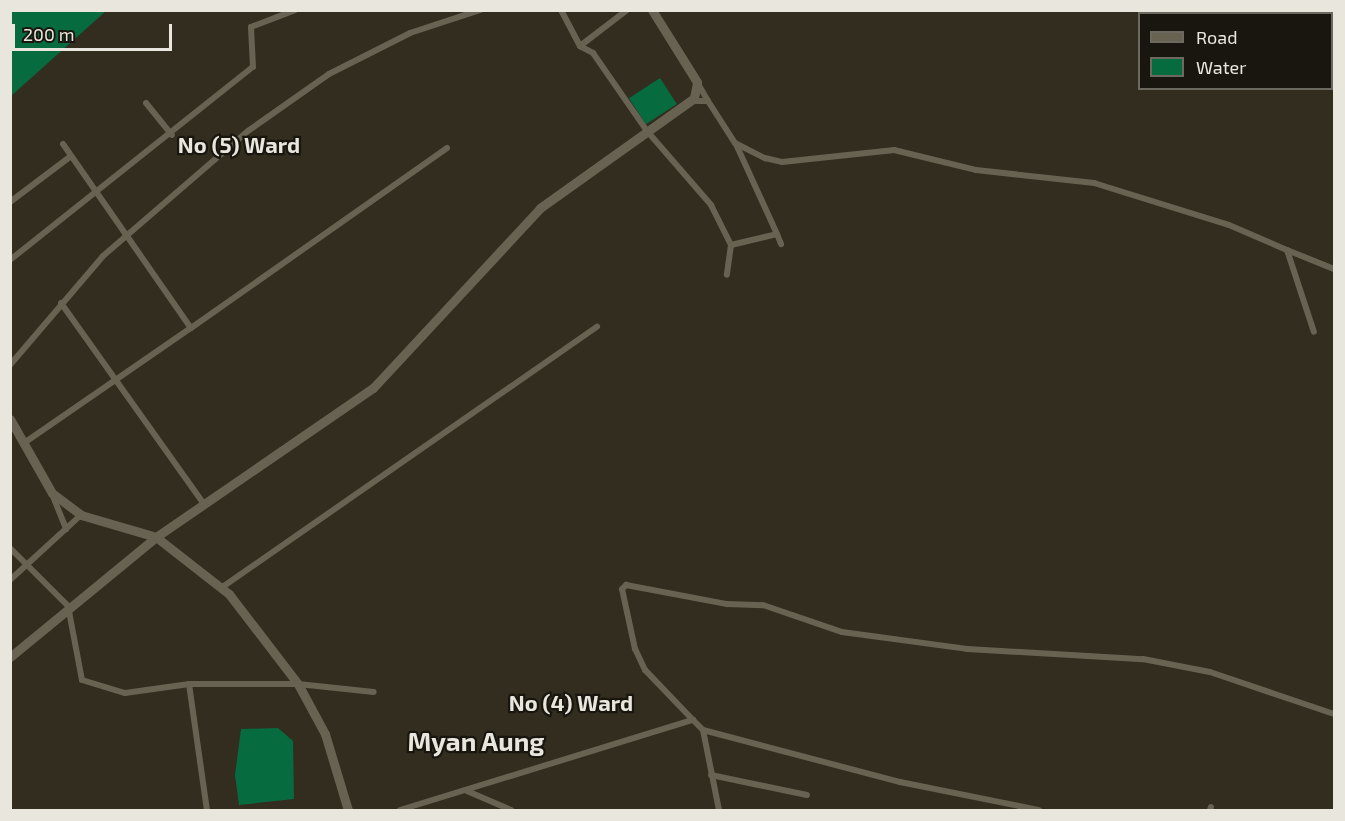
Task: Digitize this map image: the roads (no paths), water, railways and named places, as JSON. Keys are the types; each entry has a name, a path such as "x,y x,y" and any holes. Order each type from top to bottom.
{"street":[{"path":"10,260 98,194 253,67 251,27 295,10"},
{"path":"10,365 61,303 125,234 299,92 410,33 480,10"},
{"path":"561,10 580,46 593,53 647,131 711,205 731,246 727,275"},
{"path":"580,46 627,10"},
{"path":"652,10 735,142 781,244"},
{"path":"691,101 697,82"},
{"path":"10,657 68,606 156,537 374,388 540,208 691,101 708,101"},
{"path":"146,103 172,135"},
{"path":"735,142 782,162 894,150 976,170 1094,183 1229,225 1335,269"},
{"path":"63,144 191,328"},
{"path":"24,443 447,148"},
{"path":"10,202 71,156"},
{"path":"731,246 777,234"},
{"path":"1287,250 1314,332"},
{"path":"61,303 204,504"},
{"path":"221,588 597,327"},
{"path":"10,419 51,493 66,529"},
{"path":"51,493 81,515 156,537 221,588 298,684 325,734 348,810"},
{"path":"10,580 81,515"},
{"path":"10,548 68,606 82,680 125,693 189,684 298,684 374,692"},
{"path":"1039,810 900,782 703,730 645,670 635,650 622,590 626,585 727,604 763,605 842,632 967,649 1143,659 1210,672 1335,714"},
{"path":"189,684 207,810"},
{"path":"400,810 693,720"},
{"path":"703,730 719,810"},
{"path":"711,775 807,795"},
{"path":"466,791 511,810"}],"water":[{"path":"11,10 106,10 106,11 11,96"},
{"path":"660,78 677,104 646,124 629,98"},
{"path":"278,728 293,741 294,799 239,805 235,775 241,729"}],"district":[{"name":"No (5) Ward","path":"239,145"},
{"name":"No (4) Ward","path":"571,703"},
{"name":"Myan Aung","path":"476,741"}]}
